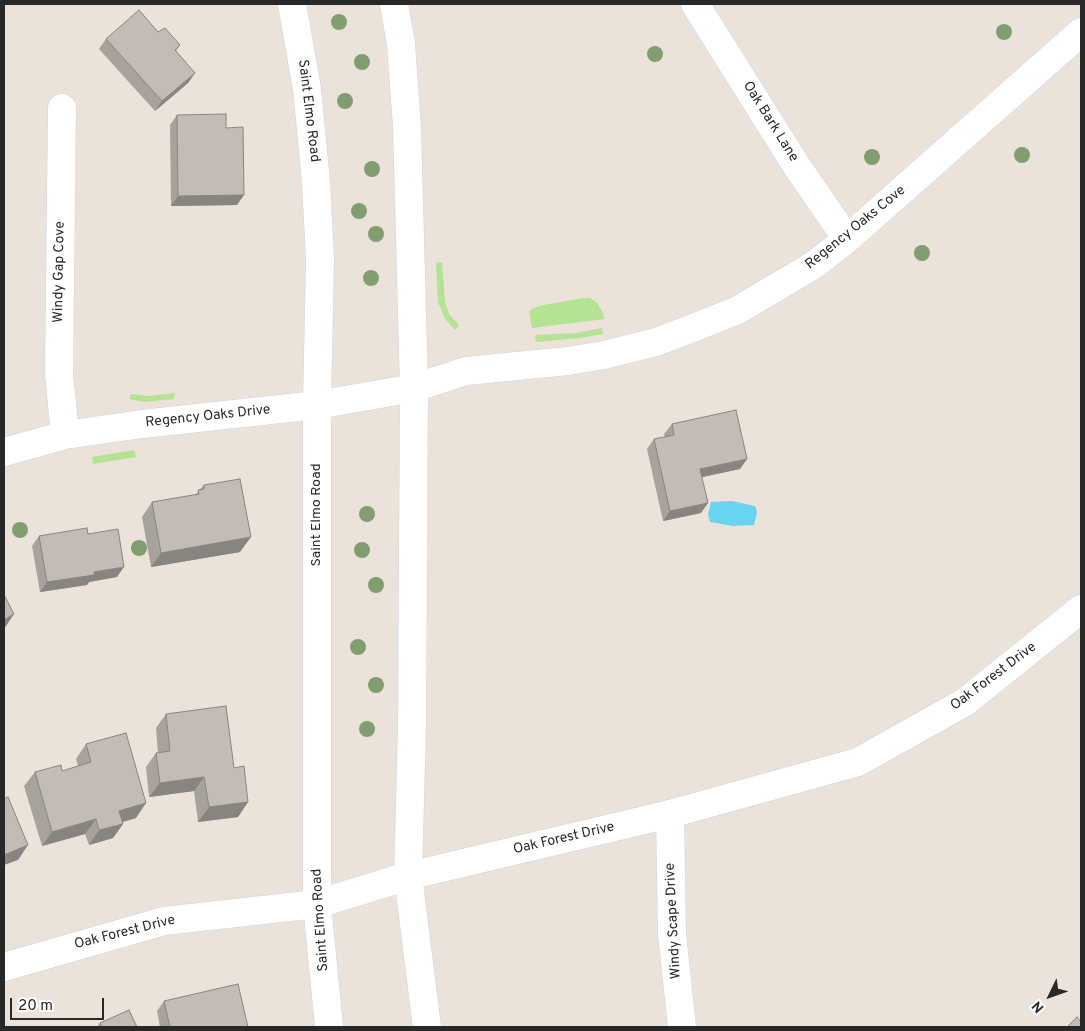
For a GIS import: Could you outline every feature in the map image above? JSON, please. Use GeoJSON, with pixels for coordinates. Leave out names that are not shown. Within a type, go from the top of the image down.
{"type":"FeatureCollection","features":[{"type":"Feature","properties":{"kind":"street","name":"Saint Elmo Road"},"geometry":{"type":"LineString","coordinates":[[292,4],[307,88],[316,182],[320,260],[317,405],[317,904],[329,1027]]}},
{"type":"Feature","properties":{"kind":"street"},"geometry":{"type":"LineString","coordinates":[[394,4],[401,44],[407,126],[414,388],[412,726],[408,876],[427,1027]]}},
{"type":"Feature","properties":{"kind":"street","name":"Oak Bark Lane"},"geometry":{"type":"LineString","coordinates":[[695,4],[796,164],[847,238]]}},
{"type":"Feature","properties":{"kind":"street","name":"Regency Oaks Cove"},"geometry":{"type":"LineString","coordinates":[[414,388],[466,371],[568,361],[656,342],[738,310],[814,265],[1081,32]]}},
{"type":"Feature","properties":{"kind":"street","name":"Windy Gap Cove"},"geometry":{"type":"LineString","coordinates":[[62,108],[59,374],[65,435]]}},
{"type":"Feature","properties":{"kind":"street","name":"Regency Oaks Drive"},"geometry":{"type":"LineString","coordinates":[[4,452],[65,435],[142,424],[317,405],[414,388]]}},
{"type":"Feature","properties":{"kind":"street","name":"Oak Forest Drive"},"geometry":{"type":"LineString","coordinates":[[4,967],[164,921],[317,904],[408,876],[670,814],[858,762],[965,702],[1081,609]]}},
{"type":"Feature","properties":{"kind":"street","name":"Windy Scape Drive"},"geometry":{"type":"LineString","coordinates":[[670,814],[672,934],[682,1027]]}},
{"type":"Feature","properties":{"kind":"green space"},"geometry":{"type":"Polygon","coordinates":[[[442,262],[445,302],[449,314],[459,325],[455,330],[445,319],[438,302],[436,263],[442,262]]]}},
{"type":"Feature","properties":{"kind":"green space"},"geometry":{"type":"Polygon","coordinates":[[[590,298],[597,303],[605,319],[532,328],[529,311],[532,309],[538,306],[590,298]]]}},
{"type":"Feature","properties":{"kind":"green space"},"geometry":{"type":"Polygon","coordinates":[[[602,328],[603,334],[536,342],[535,335],[577,333],[602,328]]]}},
{"type":"Feature","properties":{"kind":"green space"},"geometry":{"type":"Polygon","coordinates":[[[175,393],[174,399],[144,402],[129,399],[131,394],[149,396],[175,393]]]}},
{"type":"Feature","properties":{"kind":"green space"},"geometry":{"type":"Polygon","coordinates":[[[134,450],[136,457],[93,464],[92,457],[134,450]]]}},
{"type":"Feature","properties":{"kind":"water"},"geometry":{"type":"Polygon","coordinates":[[[732,501],[755,506],[757,512],[754,525],[733,526],[710,522],[708,514],[711,502],[732,501]]]}},
{"type":"Feature","properties":{"kind":"building"},"geometry":{"type":"Polygon","coordinates":[[[139,10],[158,32],[165,28],[180,45],[175,50],[195,73],[162,101],[106,39],[139,10]]]}},
{"type":"Feature","properties":{"kind":"building"},"geometry":{"type":"Polygon","coordinates":[[[226,114],[226,128],[243,127],[244,195],[178,196],[177,115],[226,114]]]}},
{"type":"Feature","properties":{"kind":"building"},"geometry":{"type":"Polygon","coordinates":[[[736,410],[747,459],[700,469],[708,503],[670,511],[654,439],[674,435],[672,424],[736,410]]]}},
{"type":"Feature","properties":{"kind":"building"},"geometry":{"type":"Polygon","coordinates":[[[240,479],[251,537],[161,553],[152,502],[199,494],[198,490],[204,489],[204,485],[240,479]]]}},
{"type":"Feature","properties":{"kind":"building"},"geometry":{"type":"Polygon","coordinates":[[[87,528],[88,534],[118,529],[124,567],[94,572],[94,575],[47,582],[39,536],[87,528]]]}},
{"type":"Feature","properties":{"kind":"building"},"geometry":{"type":"Polygon","coordinates":[[[4,595],[14,614],[4,620],[4,595]]]}},
{"type":"Feature","properties":{"kind":"building"},"geometry":{"type":"Polygon","coordinates":[[[226,706],[234,768],[244,766],[248,802],[209,807],[204,777],[160,783],[156,753],[170,751],[166,714],[226,706]]]}},
{"type":"Feature","properties":{"kind":"building"},"geometry":{"type":"Polygon","coordinates":[[[126,733],[146,803],[119,811],[123,824],[99,830],[96,819],[52,832],[35,772],[61,765],[62,771],[91,762],[86,744],[126,733]]]}},
{"type":"Feature","properties":{"kind":"building"},"geometry":{"type":"Polygon","coordinates":[[[8,797],[28,845],[4,855],[4,799],[8,797]]]}},
{"type":"Feature","properties":{"kind":"building"},"geometry":{"type":"Polygon","coordinates":[[[238,984],[248,1027],[170,1027],[164,1001],[238,984]]]}},
{"type":"Feature","properties":{"kind":"building"},"geometry":{"type":"Polygon","coordinates":[[[129,1010],[137,1027],[102,1027],[100,1023],[129,1010]]]}},
{"type":"Feature","properties":{"kind":"building"},"geometry":{"type":"Polygon","coordinates":[[[1077,1017],[1081,1022],[1081,1027],[1067,1027],[1077,1017]]]}}]}
